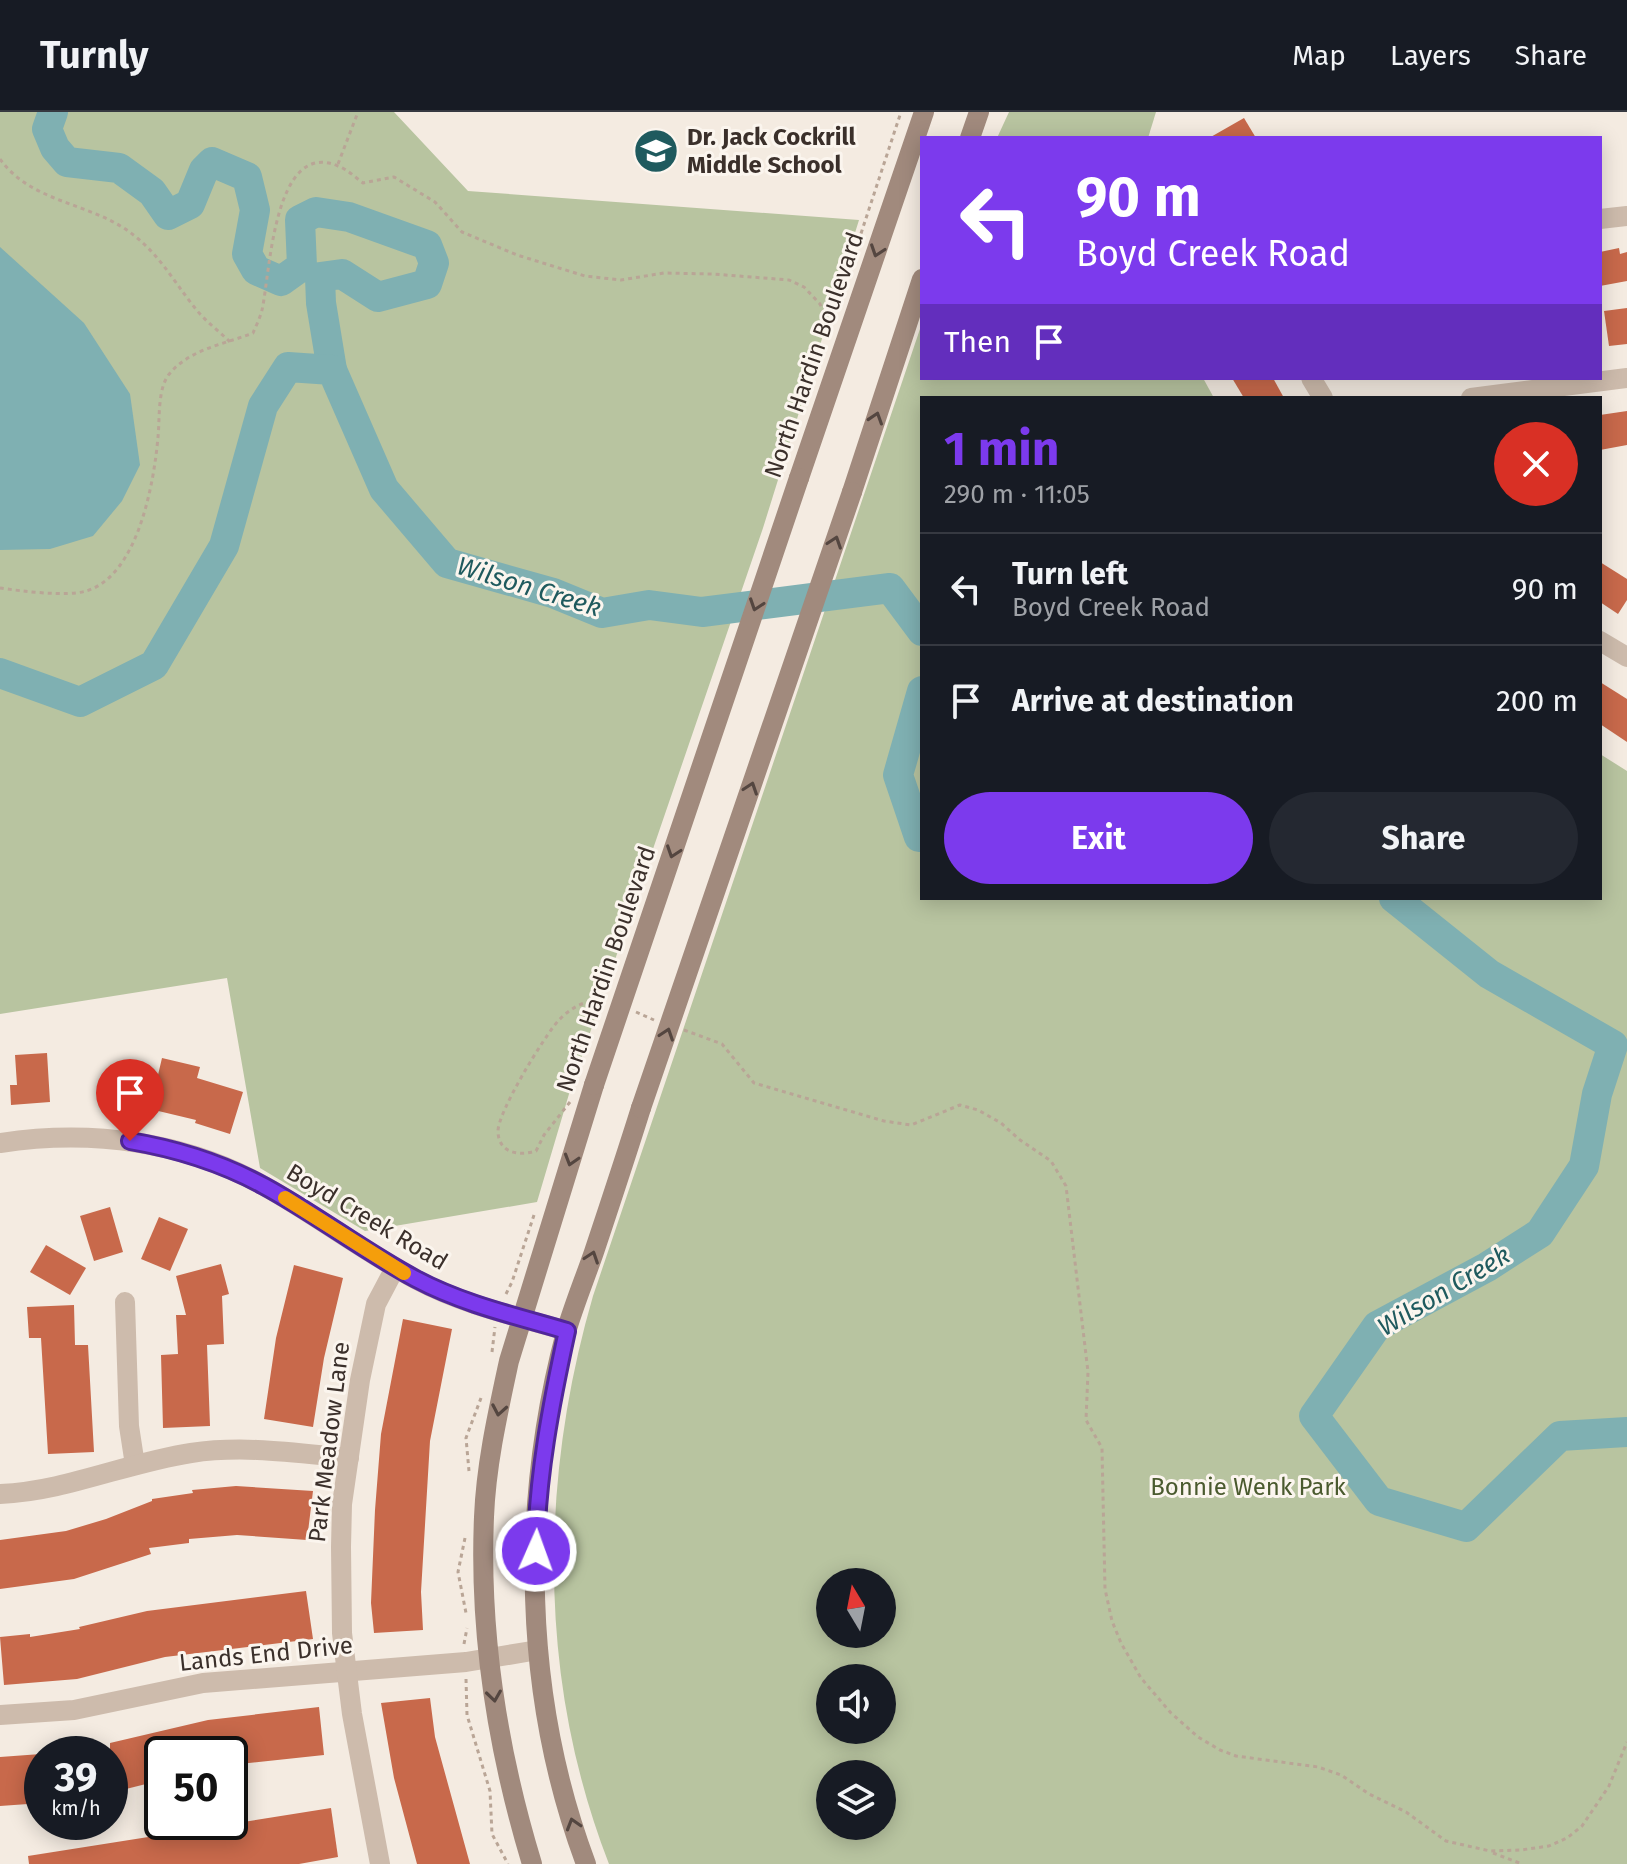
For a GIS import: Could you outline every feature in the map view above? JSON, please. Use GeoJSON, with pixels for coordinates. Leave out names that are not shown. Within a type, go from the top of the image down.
{"type":"FeatureCollection","features":[{"type":"Feature","properties":{"kind":"main road","name":"North Hardin Boulevard"},"geometry":{"type":"LineString","coordinates":[[532,1864],[502,1751],[489,1658],[483,1571],[484,1514],[500,1403],[522,1318],[594,1085],[924,112]]}},
{"type":"Feature","properties":{"kind":"main road"},"geometry":{"type":"LineString","coordinates":[[971,136],[979,112]]}},
{"type":"Feature","properties":{"kind":"main road"},"geometry":{"type":"LineString","coordinates":[[586,1864],[560,1784],[538,1650],[536,1522],[548,1417],[567,1331],[920,285]]}},
{"type":"Feature","properties":{"kind":"street"},"geometry":{"type":"LineString","coordinates":[[1602,219],[1627,216]]}},
{"type":"Feature","properties":{"kind":"street"},"geometry":{"type":"LineString","coordinates":[[1487,396],[1627,378]]}},
{"type":"Feature","properties":{"kind":"street"},"geometry":{"type":"LineString","coordinates":[[1602,642],[1627,657]]}},
{"type":"Feature","properties":{"kind":"street","name":"Boyd Creek Road"},"geometry":{"type":"LineString","coordinates":[[0,1143],[47,1137],[103,1138],[185,1153],[262,1185],[395,1268],[467,1302],[567,1331]]}},
{"type":"Feature","properties":{"kind":"street","name":"Park Meadow Lane"},"geometry":{"type":"LineString","coordinates":[[380,1864],[356,1743],[342,1633],[342,1504],[360,1380],[376,1304],[395,1268]]}},
{"type":"Feature","properties":{"kind":"street"},"geometry":{"type":"LineString","coordinates":[[125,1302],[129,1426],[135,1465]]}},
{"type":"Feature","properties":{"kind":"street"},"geometry":{"type":"LineString","coordinates":[[0,1494],[63,1486],[191,1453],[241,1449],[349,1458]]}},
{"type":"Feature","properties":{"kind":"street","name":"Lands End Drive"},"geometry":{"type":"LineString","coordinates":[[0,1715],[74,1710],[203,1683],[489,1658],[538,1650]]}},
{"type":"Feature","properties":{"kind":"path"},"geometry":{"type":"LineString","coordinates":[[337,165],[358,112]]}},
{"type":"Feature","properties":{"kind":"path"},"geometry":{"type":"LineString","coordinates":[[852,255],[901,112]]}},
{"type":"Feature","properties":{"kind":"path"},"geometry":{"type":"LineString","coordinates":[[0,159],[11,174],[50,197],[120,225],[153,250],[197,311],[230,342]]}},
{"type":"Feature","properties":{"kind":"path"},"geometry":{"type":"LineString","coordinates":[[0,588],[76,593],[89,590],[109,578],[131,548],[143,516],[158,442],[161,399],[168,374],[189,356],[253,333],[262,313],[273,227],[287,192],[300,172],[318,162],[337,165],[363,183],[394,177],[435,202],[462,232],[517,255],[585,276],[621,280],[664,273],[789,280],[804,287],[820,304],[831,328]]}},
{"type":"Feature","properties":{"kind":"path"},"geometry":{"type":"LineString","coordinates":[[575,1098],[564,1107],[536,1151],[523,1155],[508,1151],[501,1142],[498,1132],[501,1119],[558,1020],[579,1005],[593,1001],[607,1002]]}},
{"type":"Feature","properties":{"kind":"path"},"geometry":{"type":"LineString","coordinates":[[630,1010],[662,1022]]}},
{"type":"Feature","properties":{"kind":"path"},"geometry":{"type":"LineString","coordinates":[[673,1025],[722,1044],[754,1083],[884,1121],[911,1125],[960,1105],[978,1110],[1001,1123],[1051,1161],[1066,1186],[1088,1372],[1086,1420],[1102,1448],[1105,1589],[1112,1621],[1141,1678],[1171,1713],[1198,1737],[1220,1750],[1236,1756],[1318,1767],[1341,1775],[1369,1794],[1406,1812],[1446,1841],[1490,1851],[1522,1864]]}},
{"type":"Feature","properties":{"kind":"path"},"geometry":{"type":"LineString","coordinates":[[508,1287],[530,1223]]}},
{"type":"Feature","properties":{"kind":"path"},"geometry":{"type":"LineString","coordinates":[[465,1687],[467,1715],[490,1791],[492,1834],[508,1864]]}},
{"type":"Feature","properties":{"kind":"path"},"geometry":{"type":"LineString","coordinates":[[1490,1851],[1549,1846],[1567,1838],[1582,1826],[1609,1786],[1627,1742]]}},
{"type":"Feature","properties":{"kind":"green space"},"geometry":{"type":"Polygon","coordinates":[[[0,112],[394,112],[468,191],[859,220],[763,528],[569,1094],[537,1202],[365,1231],[260,1168],[227,978],[0,1014],[0,112]]]}},
{"type":"Feature","properties":{"kind":"green space"},"geometry":{"type":"Polygon","coordinates":[[[1009,112],[1156,112],[1149,136],[998,136],[1009,112]]]}},
{"type":"Feature","properties":{"kind":"green space","name":"Bonnie Wenk Park"},"geometry":{"type":"Polygon","coordinates":[[[920,329],[920,380],[1204,380],[1213,396],[920,396],[920,900],[1602,900],[1602,755],[1627,771],[1627,1864],[609,1864],[586,1795],[569,1725],[558,1653],[554,1582],[556,1509],[563,1438],[575,1366],[593,1296],[920,329]]]}},
{"type":"Feature","properties":{"kind":"water"},"geometry":{"type":"Polygon","coordinates":[[[0,247],[84,323],[130,394],[140,465],[122,501],[93,536],[50,549],[0,550],[0,247]]]}},
{"type":"Feature","properties":{"kind":"building"},"geometry":{"type":"Polygon","coordinates":[[[1244,118],[1255,136],[1212,136],[1244,118]]]}},
{"type":"Feature","properties":{"kind":"building"},"geometry":{"type":"Polygon","coordinates":[[[1619,248],[1620,254],[1627,252],[1627,281],[1602,286],[1602,252],[1619,248]]]}},
{"type":"Feature","properties":{"kind":"building"},"geometry":{"type":"Polygon","coordinates":[[[1627,308],[1627,344],[1609,346],[1604,311],[1627,308]]]}},
{"type":"Feature","properties":{"kind":"building"},"geometry":{"type":"Polygon","coordinates":[[[1233,380],[1274,380],[1283,396],[1243,396],[1233,380]]]}},
{"type":"Feature","properties":{"kind":"building"},"geometry":{"type":"Polygon","coordinates":[[[1627,411],[1627,445],[1602,450],[1602,415],[1627,411]]]}},
{"type":"Feature","properties":{"kind":"building"},"geometry":{"type":"Polygon","coordinates":[[[1602,563],[1627,579],[1627,600],[1618,614],[1602,603],[1602,563]]]}},
{"type":"Feature","properties":{"kind":"building"},"geometry":{"type":"Polygon","coordinates":[[[1602,683],[1627,699],[1627,742],[1602,725],[1602,683]]]}},
{"type":"Feature","properties":{"kind":"building"},"geometry":{"type":"Polygon","coordinates":[[[47,1053],[50,1102],[11,1105],[10,1085],[17,1085],[15,1055],[47,1053]]]}},
{"type":"Feature","properties":{"kind":"building"},"geometry":{"type":"Polygon","coordinates":[[[162,1058],[200,1067],[197,1078],[243,1092],[230,1134],[195,1123],[196,1120],[150,1109],[162,1058]]]}},
{"type":"Feature","properties":{"kind":"building"},"geometry":{"type":"Polygon","coordinates":[[[110,1207],[123,1252],[94,1261],[80,1216],[110,1207]]]}},
{"type":"Feature","properties":{"kind":"building"},"geometry":{"type":"Polygon","coordinates":[[[159,1217],[188,1229],[170,1271],[141,1259],[159,1217]]]}},
{"type":"Feature","properties":{"kind":"building"},"geometry":{"type":"Polygon","coordinates":[[[46,1245],[86,1268],[70,1295],[30,1272],[46,1245]]]}},
{"type":"Feature","properties":{"kind":"building"},"geometry":{"type":"Polygon","coordinates":[[[221,1264],[229,1294],[222,1296],[224,1344],[207,1345],[210,1426],[163,1428],[161,1355],[178,1354],[176,1315],[186,1315],[176,1276],[221,1264]]]}},
{"type":"Feature","properties":{"kind":"building"},"geometry":{"type":"Polygon","coordinates":[[[294,1265],[343,1278],[324,1358],[313,1427],[264,1419],[276,1338],[294,1265]]]}},
{"type":"Feature","properties":{"kind":"building"},"geometry":{"type":"Polygon","coordinates":[[[74,1305],[75,1345],[88,1345],[94,1452],[48,1454],[41,1338],[29,1338],[27,1307],[74,1305]]]}},
{"type":"Feature","properties":{"kind":"building"},"geometry":{"type":"Polygon","coordinates":[[[403,1319],[452,1329],[430,1441],[421,1592],[423,1630],[374,1633],[371,1603],[381,1434],[403,1319]]]}},
{"type":"Feature","properties":{"kind":"building"},"geometry":{"type":"Polygon","coordinates":[[[236,1486],[313,1491],[307,1540],[237,1535],[189,1539],[189,1543],[149,1548],[151,1554],[74,1579],[0,1589],[0,1540],[66,1531],[106,1519],[152,1499],[193,1493],[192,1490],[236,1486]]]}},
{"type":"Feature","properties":{"kind":"building"},"geometry":{"type":"Polygon","coordinates":[[[306,1591],[313,1639],[165,1657],[77,1679],[4,1685],[0,1637],[30,1634],[30,1637],[80,1629],[147,1611],[306,1591]]]}},
{"type":"Feature","properties":{"kind":"building"},"geometry":{"type":"Polygon","coordinates":[[[430,1698],[435,1737],[470,1864],[417,1864],[394,1778],[381,1703],[430,1698]]]}},
{"type":"Feature","properties":{"kind":"building"},"geometry":{"type":"Polygon","coordinates":[[[319,1707],[324,1755],[248,1763],[248,1736],[144,1736],[144,1784],[128,1788],[128,1739],[208,1720],[319,1707]]]}},
{"type":"Feature","properties":{"kind":"building"},"geometry":{"type":"Polygon","coordinates":[[[24,1755],[24,1804],[0,1806],[0,1757],[24,1755]]]}},
{"type":"Feature","properties":{"kind":"building"},"geometry":{"type":"Polygon","coordinates":[[[331,1808],[338,1857],[299,1864],[29,1864],[28,1856],[144,1838],[248,1840],[248,1821],[331,1808]]]}},
{"type":"Feature","properties":{"kind":"waterway"},"geometry":{"type":"LineString","coordinates":[[53,112],[47,129],[55,148],[67,162],[119,168],[152,192],[168,215],[190,204],[204,170],[212,162],[247,177],[255,210],[247,254],[256,270],[281,281],[302,266],[300,220],[316,212],[349,217],[427,245],[434,263],[427,284],[378,297],[342,274],[320,277],[332,370]]}},
{"type":"Feature","properties":{"kind":"waterway","name":"Wilson Creek"},"geometry":{"type":"LineString","coordinates":[[0,673],[80,702],[154,665],[224,546],[263,406],[288,367],[332,370],[384,489],[447,563],[553,593],[602,613],[649,605],[702,612],[890,588],[920,628]]}},
{"type":"Feature","properties":{"kind":"waterway","name":"Wilson Creek"},"geometry":{"type":"LineString","coordinates":[[920,698],[898,775],[920,837]]}},
{"type":"Feature","properties":{"kind":"waterway","name":"Wilson Creek"},"geometry":{"type":"LineString","coordinates":[[1396,900],[1489,974],[1613,1045],[1597,1094],[1584,1166],[1540,1233],[1487,1267],[1377,1326],[1314,1416],[1379,1501],[1466,1527],[1560,1436],[1627,1432]]}},
{"type":"Feature","properties":{"kind":"slow traffic"},"geometry":{"type":"LineString","coordinates":[[285,1198],[404,1273]]}},
{"type":"Feature","properties":{"kind":"place","name":"Dr. Jack Cockrill Middle School"},"geometry":{"type":"Point","coordinates":[656,151]}},
{"type":"Feature","properties":{"kind":"route"},"geometry":{"type":"LineString","coordinates":[[130,1141],[212,1162],[262,1185],[395,1268],[442,1292],[567,1331],[548,1417],[536,1522],[536,1551]]}}]}
